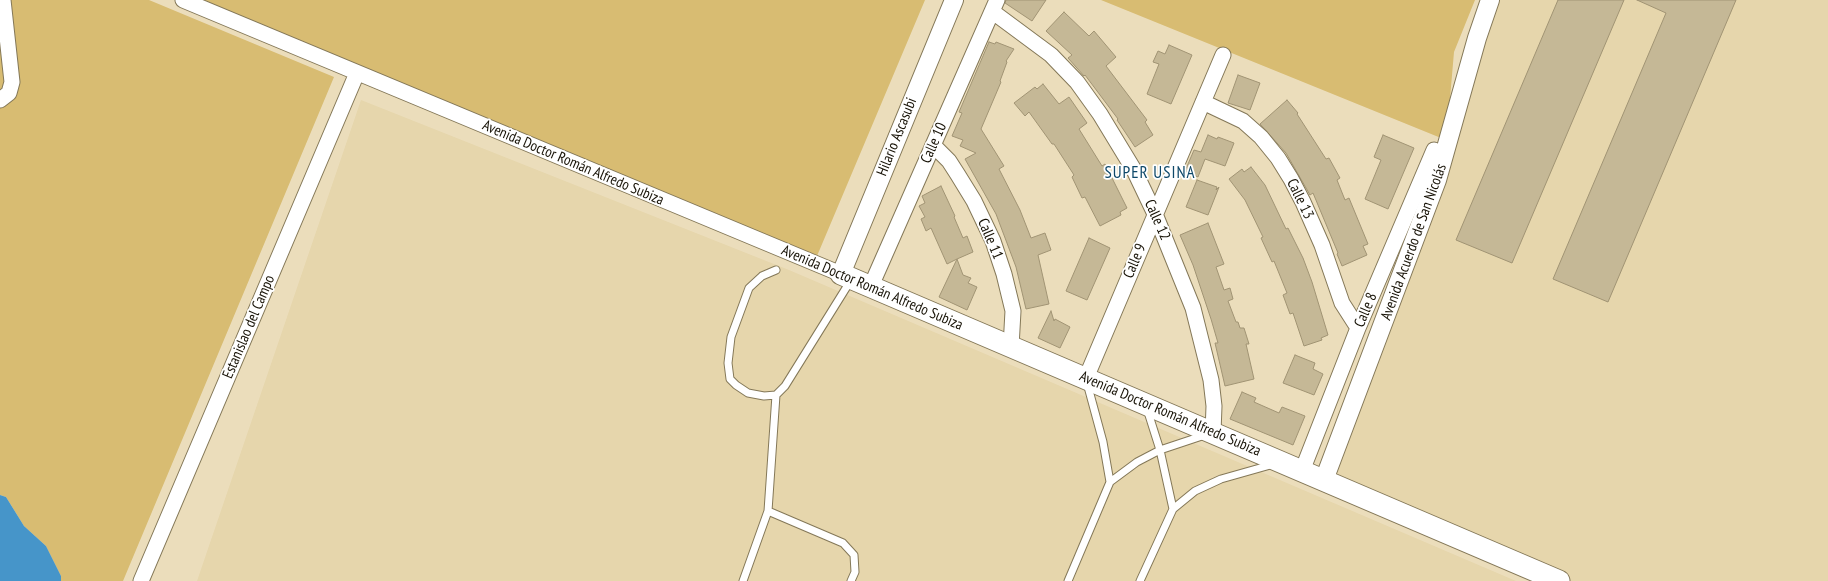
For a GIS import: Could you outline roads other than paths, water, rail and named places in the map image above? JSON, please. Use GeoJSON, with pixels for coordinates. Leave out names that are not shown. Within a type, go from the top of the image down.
{"type":"FeatureCollection","features":[{"type":"Feature","properties":{"kind":"main road","name":"Avenida Doctor Román Alfredo Subiza"},"geometry":{"type":"LineString","coordinates":[[846,276],[1324,480],[1531,572],[1559,581]]}},
{"type":"Feature","properties":{"kind":"street"},"geometry":{"type":"LineString","coordinates":[[0,100],[9,93],[12,82],[2,0]]}},
{"type":"Feature","properties":{"kind":"street","name":"Avenida Doctor Román Alfredo Subiza"},"geometry":{"type":"LineString","coordinates":[[183,0],[846,276]]}},
{"type":"Feature","properties":{"kind":"street","name":"Hilario Ascasubi"},"geometry":{"type":"LineString","coordinates":[[846,276],[954,0]]}},
{"type":"Feature","properties":{"kind":"street","name":"Avenida Acuerdo de San Nicolás"},"geometry":{"type":"LineString","coordinates":[[1324,480],[1438,180],[1477,38],[1490,0]]}},
{"type":"Feature","properties":{"kind":"street","name":"Calle 10"},"geometry":{"type":"LineString","coordinates":[[872,286],[995,6]]}},
{"type":"Feature","properties":{"kind":"street","name":"Calle 12"},"geometry":{"type":"LineString","coordinates":[[995,6],[1051,55],[1077,82],[1100,114],[1134,170],[1156,214],[1193,308],[1207,360],[1214,406],[1213,433]]}},
{"type":"Feature","properties":{"kind":"street","name":"Calle 9"},"geometry":{"type":"LineString","coordinates":[[1086,378],[1223,55]]}},
{"type":"Feature","properties":{"kind":"street","name":"Estanislao del Campo"},"geometry":{"type":"LineString","coordinates":[[141,581],[357,73]]}},
{"type":"Feature","properties":{"kind":"street","name":"Calle 13"},"geometry":{"type":"LineString","coordinates":[[1203,102],[1243,121],[1261,137],[1278,158],[1303,202],[1322,245],[1342,303],[1358,328]]}},
{"type":"Feature","properties":{"kind":"street","name":"Calle 11"},"geometry":{"type":"LineString","coordinates":[[933,145],[949,161],[958,175],[974,201],[993,241],[1004,274],[1013,311],[1011,347]]}},
{"type":"Feature","properties":{"kind":"street","name":"Calle 8"},"geometry":{"type":"LineString","coordinates":[[1302,471],[1358,328],[1434,150]]}},
{"type":"Feature","properties":{"kind":"lane"},"geometry":{"type":"LineString","coordinates":[[776,270],[762,276],[749,288],[731,337],[728,363],[730,379],[736,385],[748,392],[764,396],[776,395],[785,386],[846,276]]}},
{"type":"Feature","properties":{"kind":"lane"},"geometry":{"type":"LineString","coordinates":[[1086,378],[1103,442],[1110,482]]}},
{"type":"Feature","properties":{"kind":"lane"},"geometry":{"type":"LineString","coordinates":[[743,581],[768,511],[776,395]]}},
{"type":"Feature","properties":{"kind":"lane"},"geometry":{"type":"LineString","coordinates":[[1146,404],[1160,450],[1173,509]]}},
{"type":"Feature","properties":{"kind":"lane"},"geometry":{"type":"LineString","coordinates":[[1068,581],[1110,482],[1137,462],[1160,450],[1213,433]]}},
{"type":"Feature","properties":{"kind":"lane"},"geometry":{"type":"LineString","coordinates":[[1140,581],[1173,509],[1195,491],[1221,479],[1282,462]]}},
{"type":"Feature","properties":{"kind":"lane"},"geometry":{"type":"LineString","coordinates":[[768,511],[843,543],[854,555],[855,572],[851,581]]}},
{"type":"Feature","properties":{"kind":"water"},"geometry":{"type":"Polygon","coordinates":[[[0,495],[6,497],[24,526],[46,546],[61,576],[61,581],[0,581],[0,495]]]}},
{"type":"Feature","properties":{"kind":"district","name":"SUPER USINA"},"geometry":{"type":"Point","coordinates":[1150,173]}}]}
